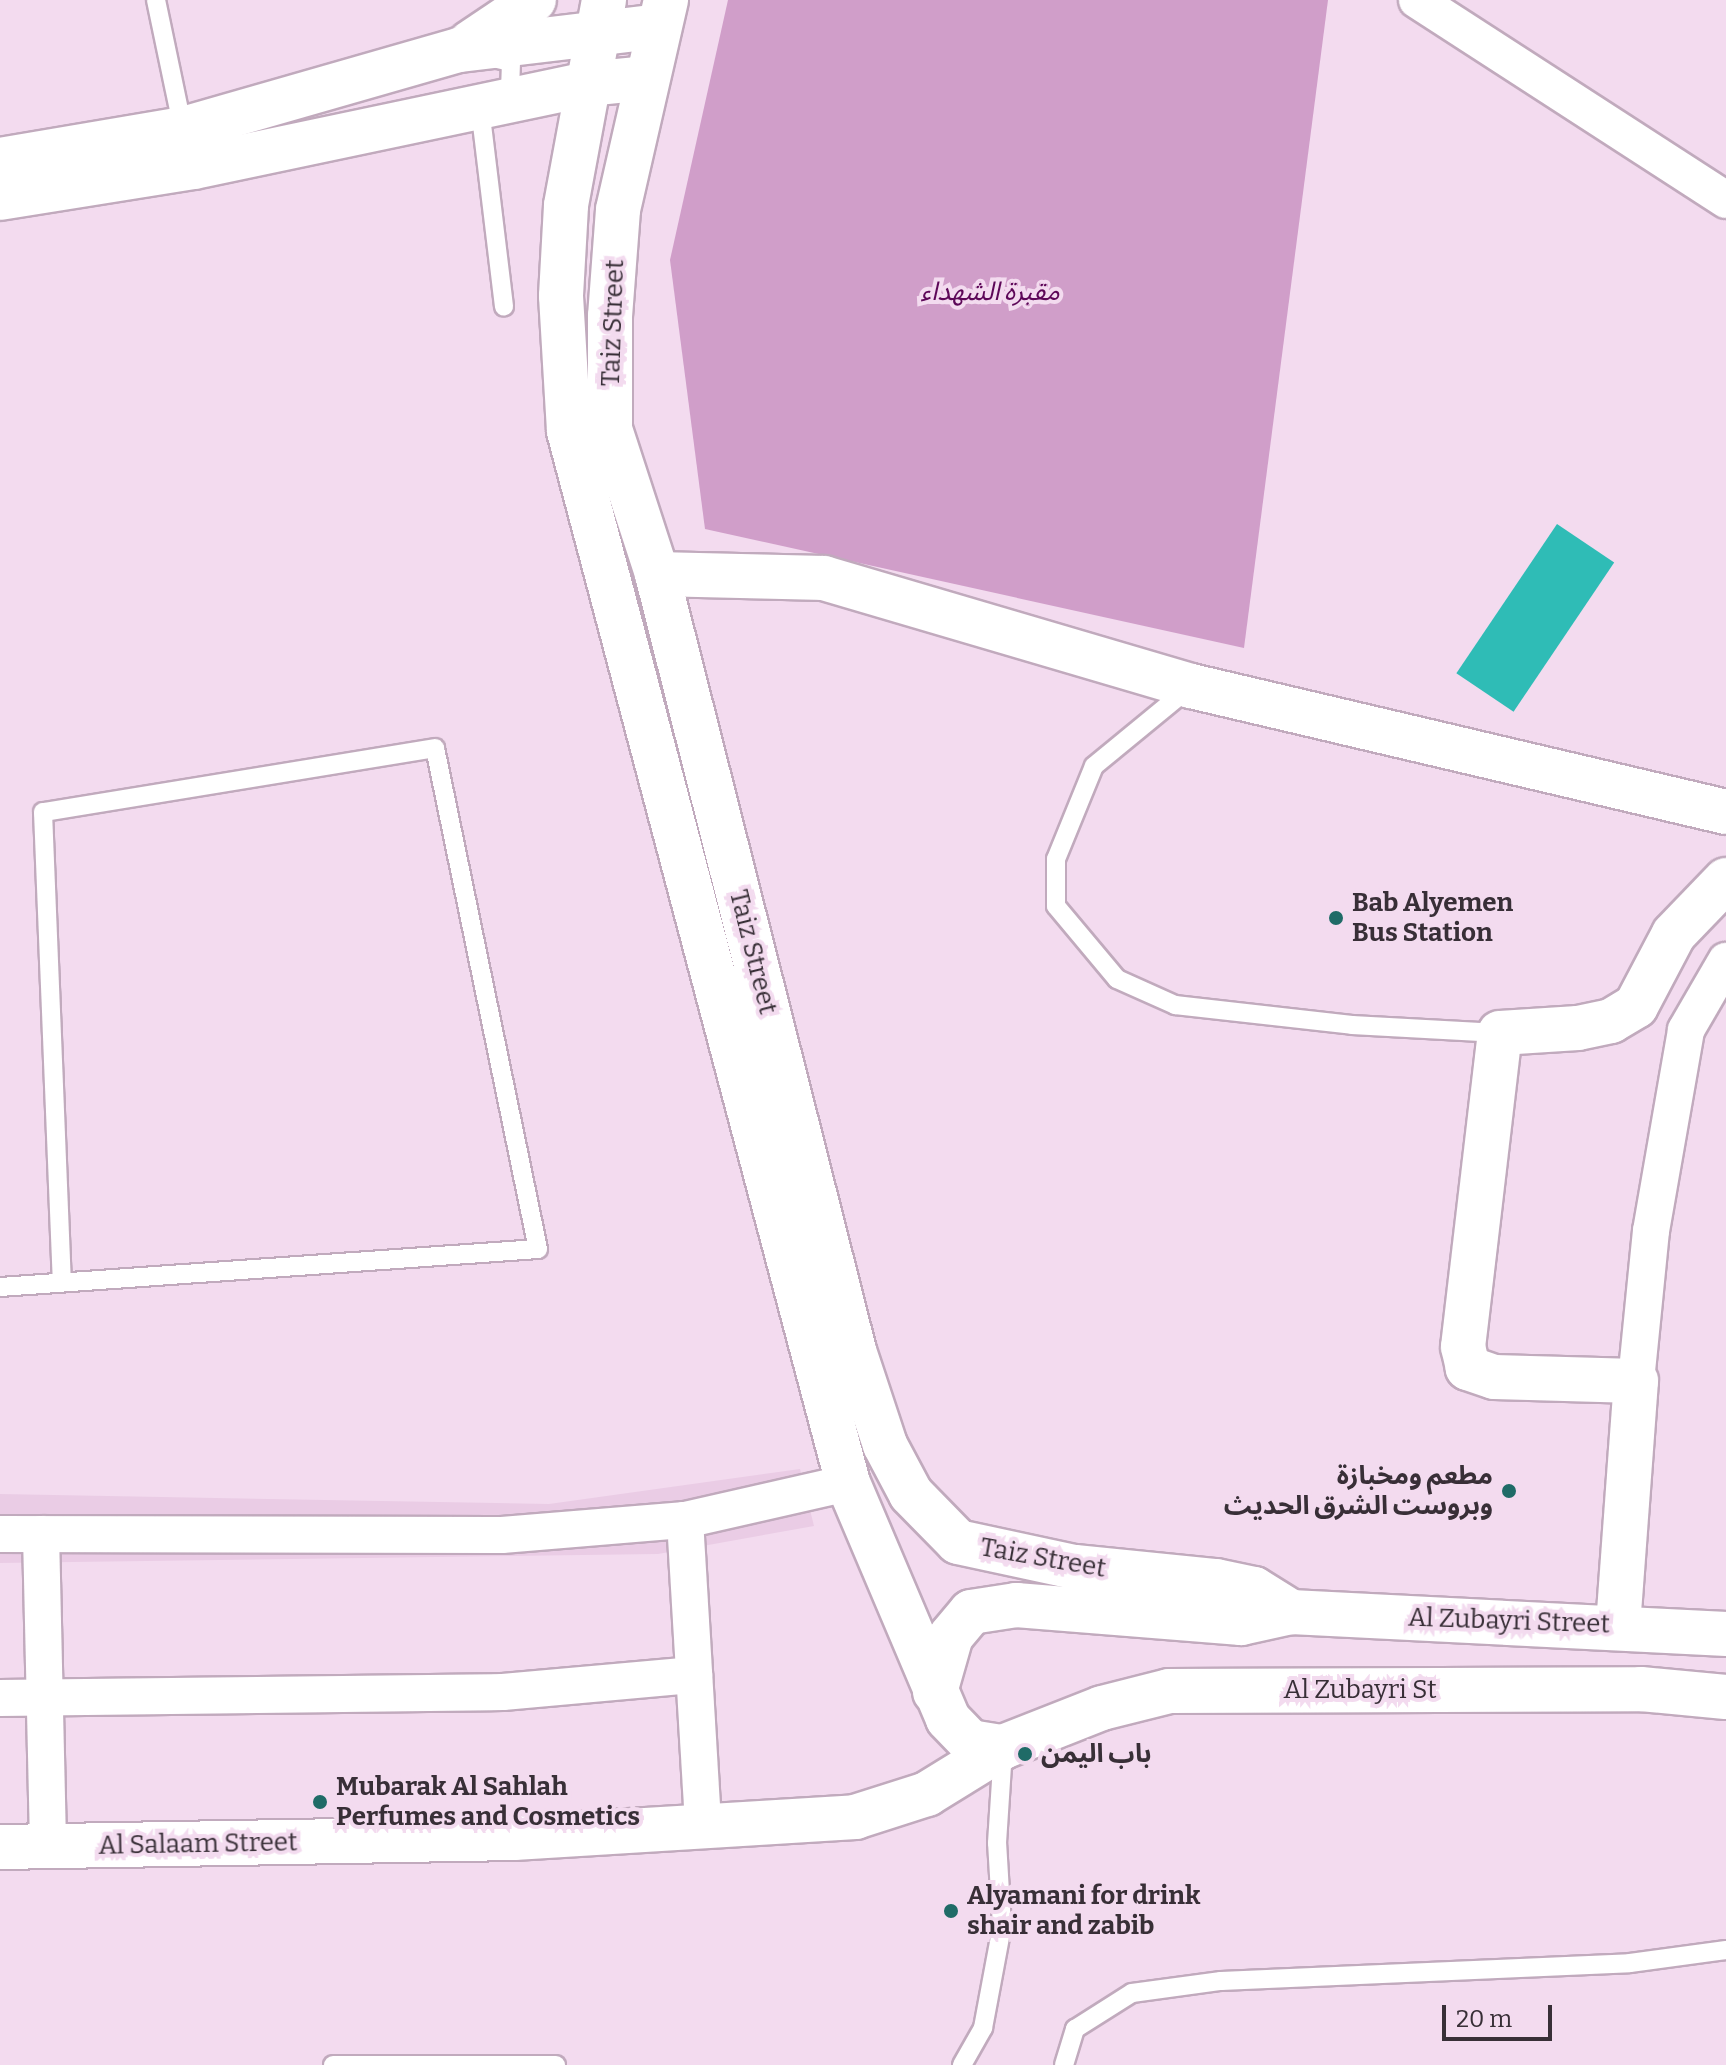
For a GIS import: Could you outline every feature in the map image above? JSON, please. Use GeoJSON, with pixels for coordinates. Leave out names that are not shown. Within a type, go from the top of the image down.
{"type":"FeatureCollection","features":[{"type":"Feature","properties":{"kind":"main road"},"geometry":{"type":"LineString","coordinates":[[459,50],[534,0]]}},
{"type":"Feature","properties":{"kind":"main road"},"geometry":{"type":"LineString","coordinates":[[0,198],[188,148],[459,50],[599,16],[663,13]]}},
{"type":"Feature","properties":{"kind":"main road","name":"Taiz Street"},"geometry":{"type":"LineString","coordinates":[[663,13],[618,210],[610,316],[610,429],[657,574],[854,1351],[885,1445],[911,1494],[958,1542],[1075,1567],[1216,1581],[1254,1589],[1291,1612]]}},
{"type":"Feature","properties":{"kind":"main road","name":"Taiz Street"},"geometry":{"type":"LineString","coordinates":[[599,16],[566,206],[561,296],[569,431],[848,1483],[948,1719],[970,1742],[1003,1747]]}},
{"type":"Feature","properties":{"kind":"main road"},"geometry":{"type":"LineString","coordinates":[[0,160],[188,148],[480,108],[587,84],[646,78]]}},
{"type":"Feature","properties":{"kind":"main road"},"geometry":{"type":"LineString","coordinates":[[657,574],[824,578],[1191,686],[1726,812]]}},
{"type":"Feature","properties":{"kind":"main road"},"geometry":{"type":"LineString","coordinates":[[1618,1626],[1636,1381],[1494,1377],[1468,1368],[1463,1347],[1500,1033],[1578,1028],[1611,1021],[1636,1006],[1674,934],[1726,880]]}},
{"type":"Feature","properties":{"kind":"main road"},"geometry":{"type":"LineString","coordinates":[[935,1692],[951,1636],[971,1612],[1016,1605],[1241,1623],[1291,1612]]}},
{"type":"Feature","properties":{"kind":"main road","name":"Al Zubayri Street"},"geometry":{"type":"LineString","coordinates":[[1291,1612],[1618,1626],[1726,1634]]}},
{"type":"Feature","properties":{"kind":"main road","name":"Al Zubayri St"},"geometry":{"type":"LineString","coordinates":[[1003,1747],[1102,1708],[1169,1691],[1641,1689],[1726,1697]]}},
{"type":"Feature","properties":{"kind":"main road","name":"Al Salaam Street"},"geometry":{"type":"LineString","coordinates":[[0,1847],[514,1838],[855,1817],[927,1794],[1003,1747]]}},
{"type":"Feature","properties":{"kind":"street"},"geometry":{"type":"LineString","coordinates":[[1417,0],[1726,200]]}},
{"type":"Feature","properties":{"kind":"street"},"geometry":{"type":"LineString","coordinates":[[1636,1381],[1651,1231],[1686,1030],[1726,961]]}},
{"type":"Feature","properties":{"kind":"street"},"geometry":{"type":"LineString","coordinates":[[0,1534],[502,1535],[685,1520],[848,1483]]}},
{"type":"Feature","properties":{"kind":"street"},"geometry":{"type":"LineString","coordinates":[[685,1520],[703,1826]]}},
{"type":"Feature","properties":{"kind":"street"},"geometry":{"type":"LineString","coordinates":[[41,1534],[48,1698],[48,1846]]}},
{"type":"Feature","properties":{"kind":"street"},"geometry":{"type":"LineString","coordinates":[[0,1698],[503,1692],[694,1675]]}},
{"type":"Feature","properties":{"kind":"lane"},"geometry":{"type":"LineString","coordinates":[[156,0],[188,148]]}},
{"type":"Feature","properties":{"kind":"lane"},"geometry":{"type":"LineString","coordinates":[[459,50],[511,62],[510,88],[480,108],[504,307]]}},
{"type":"Feature","properties":{"kind":"lane"},"geometry":{"type":"LineString","coordinates":[[1191,686],[1094,766],[1056,859],[1056,906],[1117,979],[1175,1005],[1352,1025],[1500,1033]]}},
{"type":"Feature","properties":{"kind":"lane"},"geometry":{"type":"LineString","coordinates":[[0,1287],[62,1279],[538,1249],[435,748],[43,812],[62,1279]]}},
{"type":"Feature","properties":{"kind":"lane"},"geometry":{"type":"LineString","coordinates":[[962,2065],[983,2028],[1002,1926],[997,1843],[1003,1747]]}},
{"type":"Feature","properties":{"kind":"lane"},"geometry":{"type":"LineString","coordinates":[[1064,2065],[1075,2029],[1132,1993],[1221,1981],[1630,1963],[1726,1950]]}},
{"type":"Feature","properties":{"kind":"lane"},"geometry":{"type":"LineString","coordinates":[[333,2065],[556,2065]]}},
{"type":"Feature","properties":{"kind":"shaded area"},"geometry":{"type":"Polygon","coordinates":[[[800,1469],[814,1526],[658,1554],[0,1563],[0,1494],[549,1504],[800,1469]]]}},
{"type":"Feature","properties":{"kind":"green space","name":"مقبرة الشهداء"},"geometry":{"type":"Polygon","coordinates":[[[728,0],[1328,0],[1244,648],[705,529],[670,260],[728,0]]]}},
{"type":"Feature","properties":{"kind":"building"},"geometry":{"type":"Polygon","coordinates":[[[1557,524],[1614,563],[1514,712],[1456,673],[1557,524]]]}},
{"type":"Feature","properties":{"kind":"place","name":"Bab Alyemen Bus Station"},"geometry":{"type":"Point","coordinates":[1336,918]}},
{"type":"Feature","properties":{"kind":"place","name":"مطعم ومخبازة وبروست الشرق الحديث"},"geometry":{"type":"Point","coordinates":[1509,1491]}},
{"type":"Feature","properties":{"kind":"place","name":"باب اليمن"},"geometry":{"type":"Point","coordinates":[1025,1754]}},
{"type":"Feature","properties":{"kind":"place","name":"Mubarak Al Sahlah Perfumes and Cosmetics"},"geometry":{"type":"Point","coordinates":[320,1802]}},
{"type":"Feature","properties":{"kind":"place","name":"Alyamani for drink shair and zabib"},"geometry":{"type":"Point","coordinates":[951,1911]}}]}
